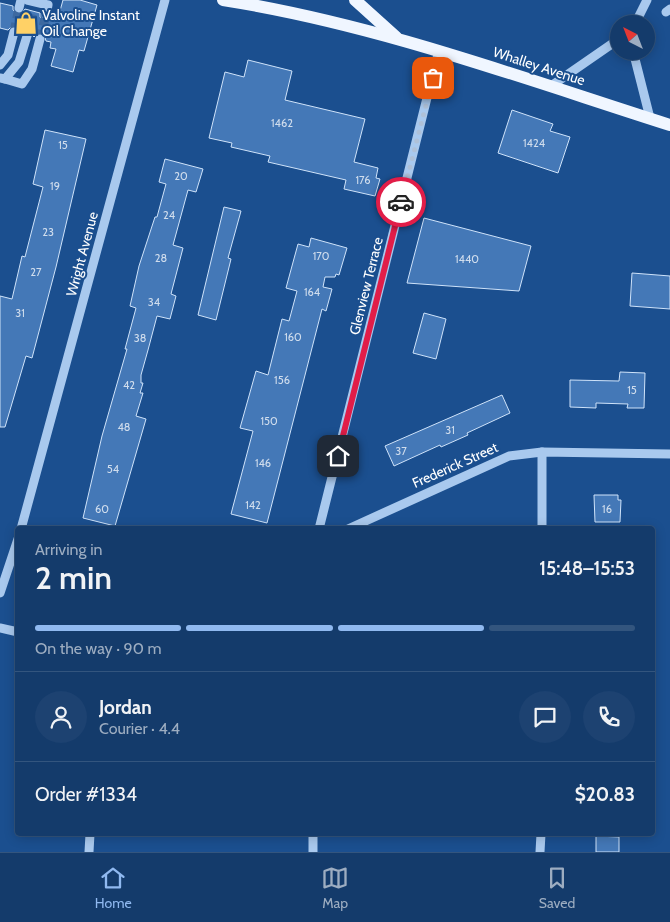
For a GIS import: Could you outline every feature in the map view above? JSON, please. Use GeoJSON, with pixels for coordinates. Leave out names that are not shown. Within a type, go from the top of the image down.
{"type":"FeatureCollection","features":[{"type":"Feature","properties":{"kind":"main road","name":"Whalley Avenue"},"geometry":{"type":"LineString","coordinates":[[222,0],[248,2],[439,50],[670,125]]}},
{"type":"Feature","properties":{"kind":"main road","name":"Whalley Avenue"},"geometry":{"type":"LineString","coordinates":[[355,0],[398,39]]}},
{"type":"Feature","properties":{"kind":"street","name":"Wright Avenue"},"geometry":{"type":"LineString","coordinates":[[22,526],[164,0]]}},
{"type":"Feature","properties":{"kind":"street"},"geometry":{"type":"LineString","coordinates":[[640,15],[647,0]]}},
{"type":"Feature","properties":{"kind":"street"},"geometry":{"type":"LineString","coordinates":[[32,4],[48,5],[46,15]]}},
{"type":"Feature","properties":{"kind":"street"},"geometry":{"type":"LineString","coordinates":[[0,65],[8,55],[14,32]]}},
{"type":"Feature","properties":{"kind":"street"},"geometry":{"type":"LineString","coordinates":[[2,79],[20,62],[27,36]]}},
{"type":"Feature","properties":{"kind":"street"},"geometry":{"type":"LineString","coordinates":[[2,79],[22,84],[32,69],[40,39]]}},
{"type":"Feature","properties":{"kind":"street"},"geometry":{"type":"LineString","coordinates":[[551,86],[610,45]]}},
{"type":"Feature","properties":{"kind":"street","name":"Glenview Terrace"},"geometry":{"type":"LineString","coordinates":[[320,526],[439,50]]}},
{"type":"Feature","properties":{"kind":"street"},"geometry":{"type":"LineString","coordinates":[[635,60],[650,118]]}},
{"type":"Feature","properties":{"kind":"street"},"geometry":{"type":"LineString","coordinates":[[542,452],[542,526]]}},
{"type":"Feature","properties":{"kind":"street","name":"Frederick Street"},"geometry":{"type":"LineString","coordinates":[[355,526],[509,456],[542,452],[670,454]]}},
{"type":"Feature","properties":{"kind":"street","name":"Wright Avenue"},"geometry":{"type":"LineString","coordinates":[[25,516],[27,526]]}},
{"type":"Feature","properties":{"kind":"street"},"geometry":{"type":"LineString","coordinates":[[0,593],[15,548]]}},
{"type":"Feature","properties":{"kind":"street"},"geometry":{"type":"LineString","coordinates":[[0,628],[15,631]]}},
{"type":"Feature","properties":{"kind":"street"},"geometry":{"type":"LineString","coordinates":[[89,852],[90,836]]}},
{"type":"Feature","properties":{"kind":"street"},"geometry":{"type":"LineString","coordinates":[[313,836],[313,852]]}},
{"type":"Feature","properties":{"kind":"street"},"geometry":{"type":"LineString","coordinates":[[540,836],[540,852]]}},
{"type":"Feature","properties":{"kind":"building"},"geometry":{"type":"Polygon","coordinates":[[[63,0],[80,0],[97,5],[84,51],[79,50],[73,72],[51,66],[56,49],[50,48],[51,42],[46,41],[44,34],[38,33],[34,37],[28,30],[20,34],[16,26],[12,26],[8,30],[0,28],[0,3],[13,6],[13,10],[17,14],[21,14],[25,9],[40,13],[40,17],[45,21],[52,16],[58,18],[63,0]]]}},
{"type":"Feature","properties":{"kind":"building"},"geometry":{"type":"Polygon","coordinates":[[[248,60],[292,71],[285,100],[365,119],[354,162],[378,168],[376,178],[380,179],[375,196],[344,189],[346,180],[268,162],[270,156],[231,147],[232,143],[209,138],[225,72],[244,77],[248,60]]]}},
{"type":"Feature","properties":{"kind":"building"},"geometry":{"type":"Polygon","coordinates":[[[512,110],[553,124],[550,131],[570,137],[558,173],[498,153],[512,110]]]}},
{"type":"Feature","properties":{"kind":"building"},"geometry":{"type":"Polygon","coordinates":[[[45,130],[86,139],[56,267],[32,358],[26,356],[5,427],[0,427],[0,296],[12,299],[22,256],[25,257],[43,187],[33,184],[45,130]]]}},
{"type":"Feature","properties":{"kind":"building"},"geometry":{"type":"Polygon","coordinates":[[[165,159],[203,169],[196,192],[188,190],[173,245],[183,248],[171,294],[176,296],[170,319],[157,316],[141,375],[141,383],[143,383],[140,393],[143,393],[136,416],[146,419],[115,526],[83,518],[102,436],[127,349],[125,349],[136,308],[130,306],[139,266],[155,217],[157,217],[166,184],[159,182],[165,159]]]}},
{"type":"Feature","properties":{"kind":"building"},"geometry":{"type":"Polygon","coordinates":[[[224,207],[241,211],[228,258],[231,259],[216,320],[198,315],[224,207]]]}},
{"type":"Feature","properties":{"kind":"building"},"geometry":{"type":"Polygon","coordinates":[[[424,218],[531,246],[519,291],[407,283],[424,218]]]}},
{"type":"Feature","properties":{"kind":"building"},"geometry":{"type":"Polygon","coordinates":[[[311,238],[347,248],[339,275],[325,277],[323,287],[332,289],[326,311],[322,309],[267,523],[231,514],[253,431],[240,428],[256,371],[268,375],[282,319],[289,321],[297,291],[286,288],[298,244],[309,247],[311,238]]]}},
{"type":"Feature","properties":{"kind":"building"},"geometry":{"type":"Polygon","coordinates":[[[632,273],[670,276],[670,309],[630,306],[632,273]]]}},
{"type":"Feature","properties":{"kind":"building"},"geometry":{"type":"Polygon","coordinates":[[[424,313],[446,319],[436,359],[413,353],[424,313]]]}},
{"type":"Feature","properties":{"kind":"building"},"geometry":{"type":"Polygon","coordinates":[[[620,372],[645,373],[644,408],[627,408],[628,404],[596,403],[596,408],[570,407],[570,380],[619,381],[620,372]]]}},
{"type":"Feature","properties":{"kind":"building"},"geometry":{"type":"Polygon","coordinates":[[[502,395],[510,413],[467,433],[468,435],[441,447],[440,445],[394,466],[385,446],[502,395]]]}},
{"type":"Feature","properties":{"kind":"building"},"geometry":{"type":"Polygon","coordinates":[[[594,495],[618,495],[618,500],[621,500],[620,522],[595,522],[594,495]]]}},
{"type":"Feature","properties":{"kind":"building"},"geometry":{"type":"Polygon","coordinates":[[[596,836],[619,837],[619,852],[596,852],[596,836]]]}},
{"type":"Feature","properties":{"kind":"tunnel"},"geometry":{"type":"LineString","coordinates":[[14,32],[19,8]]}},
{"type":"Feature","properties":{"kind":"tunnel"},"geometry":{"type":"LineString","coordinates":[[27,36],[33,11]]}},
{"type":"Feature","properties":{"kind":"tunnel"},"geometry":{"type":"LineString","coordinates":[[40,39],[46,15]]}},
{"type":"Feature","properties":{"kind":"way so far"},"geometry":{"type":"LineString","coordinates":[[401,202],[433,78]]}},
{"type":"Feature","properties":{"kind":"place","name":"Valvoline Instant Oil Change"},"geometry":{"type":"Point","coordinates":[26,23]}},
{"type":"Feature","properties":{"kind":"route"},"geometry":{"type":"LineString","coordinates":[[338,456],[401,202]]}}]}
